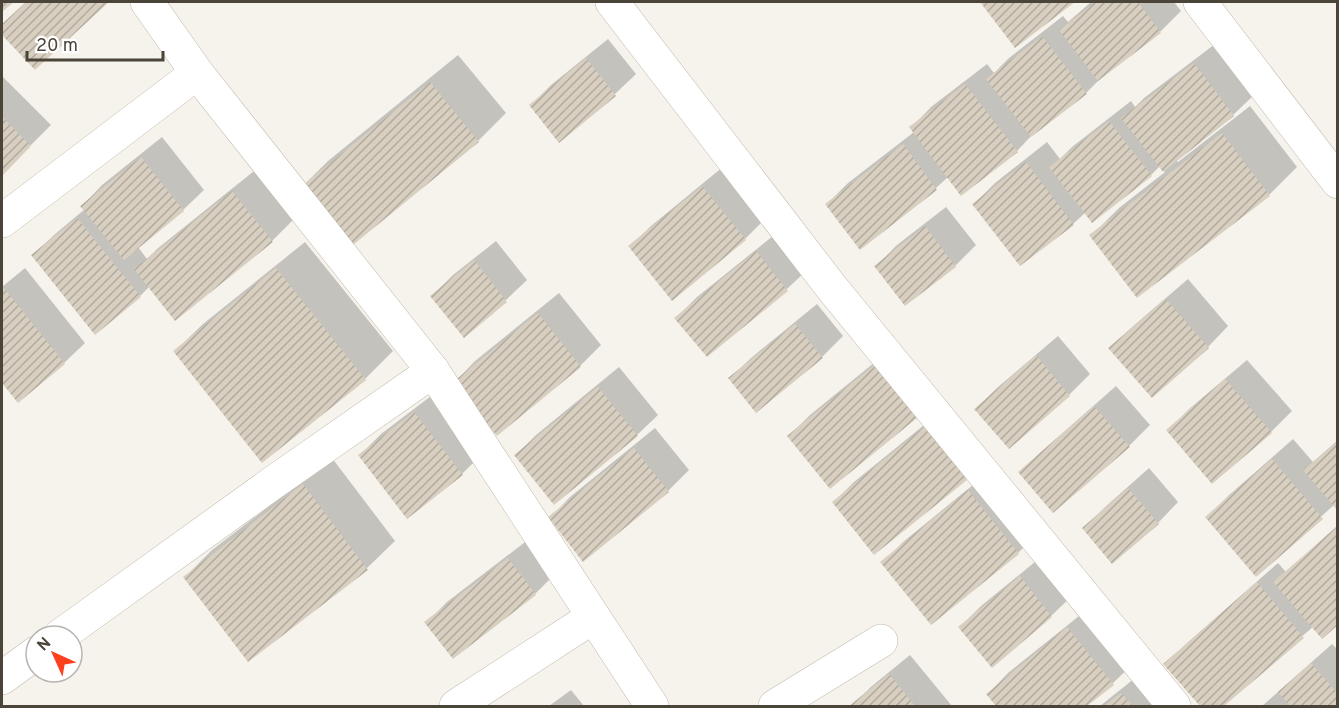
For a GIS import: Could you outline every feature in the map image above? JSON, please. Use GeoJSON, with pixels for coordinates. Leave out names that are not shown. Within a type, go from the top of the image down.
{"type":"FeatureCollection","features":[{"type":"Feature","properties":{"kind":"street"},"geometry":{"type":"LineString","coordinates":[[147,2],[197,73],[433,371],[652,706]]}},
{"type":"Feature","properties":{"kind":"street"},"geometry":{"type":"LineString","coordinates":[[612,2],[832,288],[1174,706]]}},
{"type":"Feature","properties":{"kind":"street"},"geometry":{"type":"LineString","coordinates":[[1200,2],[1338,182]]}},
{"type":"Feature","properties":{"kind":"street"},"geometry":{"type":"LineString","coordinates":[[2,221],[197,73]]}},
{"type":"Feature","properties":{"kind":"street"},"geometry":{"type":"LineString","coordinates":[[77,624],[433,371]]}},
{"type":"Feature","properties":{"kind":"street"},"geometry":{"type":"LineString","coordinates":[[456,706],[593,617]]}},
{"type":"Feature","properties":{"kind":"street"},"geometry":{"type":"LineString","coordinates":[[775,706],[882,641]]}},
{"type":"Feature","properties":{"kind":"street"},"geometry":{"type":"LineString","coordinates":[[2,678],[24,662]]}},
{"type":"Feature","properties":{"kind":"building"},"geometry":{"type":"Polygon","coordinates":[[[2,2],[14,2],[2,12],[2,2]]]}},
{"type":"Feature","properties":{"kind":"building"},"geometry":{"type":"Polygon","coordinates":[[[26,2],[109,2],[35,70],[2,35],[2,24],[26,2]]]}},
{"type":"Feature","properties":{"kind":"building"},"geometry":{"type":"Polygon","coordinates":[[[980,2],[1075,2],[1015,48],[980,2]]]}},
{"type":"Feature","properties":{"kind":"building"},"geometry":{"type":"Polygon","coordinates":[[[1096,2],[1138,2],[1161,33],[1098,81],[1059,30],[1096,2]]]}},
{"type":"Feature","properties":{"kind":"building"},"geometry":{"type":"Polygon","coordinates":[[[1042,36],[1087,94],[1031,137],[986,79],[1042,36]]]}},
{"type":"Feature","properties":{"kind":"building"},"geometry":{"type":"Polygon","coordinates":[[[586,58],[616,96],[559,143],[529,105],[586,58]]]}},
{"type":"Feature","properties":{"kind":"building"},"geometry":{"type":"Polygon","coordinates":[[[1194,63],[1234,116],[1163,172],[1121,118],[1194,63]]]}},
{"type":"Feature","properties":{"kind":"building"},"geometry":{"type":"Polygon","coordinates":[[[430,82],[479,142],[348,249],[298,189],[430,82]]]}},
{"type":"Feature","properties":{"kind":"building"},"geometry":{"type":"Polygon","coordinates":[[[965,84],[1018,152],[961,196],[909,127],[965,84]]]}},
{"type":"Feature","properties":{"kind":"building"},"geometry":{"type":"Polygon","coordinates":[[[2,117],[31,146],[2,176],[2,117]]]}},
{"type":"Feature","properties":{"kind":"building"},"geometry":{"type":"Polygon","coordinates":[[[1109,121],[1152,176],[1092,223],[1049,167],[1109,121]]]}},
{"type":"Feature","properties":{"kind":"building"},"geometry":{"type":"Polygon","coordinates":[[[1222,133],[1270,196],[1137,298],[1089,235],[1222,133]]]}},
{"type":"Feature","properties":{"kind":"building"},"geometry":{"type":"Polygon","coordinates":[[[903,144],[937,190],[860,250],[825,204],[903,144]]]}},
{"type":"Feature","properties":{"kind":"building"},"geometry":{"type":"Polygon","coordinates":[[[141,157],[184,211],[124,260],[80,206],[141,157]]]}},
{"type":"Feature","properties":{"kind":"building"},"geometry":{"type":"Polygon","coordinates":[[[1026,162],[1074,225],[1020,266],[972,204],[1026,162]]]}},
{"type":"Feature","properties":{"kind":"building"},"geometry":{"type":"Polygon","coordinates":[[[702,186],[746,240],[672,301],[628,246],[702,186]]]}},
{"type":"Feature","properties":{"kind":"building"},"geometry":{"type":"Polygon","coordinates":[[[232,191],[273,242],[175,321],[134,269],[232,191]]]}},
{"type":"Feature","properties":{"kind":"building"},"geometry":{"type":"Polygon","coordinates":[[[77,218],[141,297],[95,335],[31,255],[77,218]]]}},
{"type":"Feature","properties":{"kind":"building"},"geometry":{"type":"Polygon","coordinates":[[[925,226],[956,267],[905,306],[874,266],[925,226]]]}},
{"type":"Feature","properties":{"kind":"building"},"geometry":{"type":"Polygon","coordinates":[[[756,251],[788,291],[707,357],[674,318],[756,251]]]}},
{"type":"Feature","properties":{"kind":"building"},"geometry":{"type":"Polygon","coordinates":[[[474,260],[507,302],[464,338],[430,296],[474,260]]]}},
{"type":"Feature","properties":{"kind":"building"},"geometry":{"type":"Polygon","coordinates":[[[276,268],[366,380],[262,463],[173,351],[276,268]]]}},
{"type":"Feature","properties":{"kind":"building"},"geometry":{"type":"Polygon","coordinates":[[[4,288],[65,364],[18,403],[2,383],[2,290],[4,288]]]}},
{"type":"Feature","properties":{"kind":"building"},"geometry":{"type":"Polygon","coordinates":[[[1166,299],[1209,348],[1152,398],[1108,348],[1166,299]]]}},
{"type":"Feature","properties":{"kind":"building"},"geometry":{"type":"Polygon","coordinates":[[[538,313],[581,367],[497,436],[453,382],[538,313]]]}},
{"type":"Feature","properties":{"kind":"building"},"geometry":{"type":"Polygon","coordinates":[[[795,324],[823,358],[756,413],[728,378],[795,324]]]}},
{"type":"Feature","properties":{"kind":"building"},"geometry":{"type":"Polygon","coordinates":[[[1036,355],[1070,396],[1009,449],[974,409],[1036,355]]]}},
{"type":"Feature","properties":{"kind":"building"},"geometry":{"type":"Polygon","coordinates":[[[874,365],[917,418],[830,489],[787,436],[874,365]]]}},
{"type":"Feature","properties":{"kind":"building"},"geometry":{"type":"Polygon","coordinates":[[[1225,379],[1272,433],[1212,484],[1166,430],[1225,379]]]}},
{"type":"Feature","properties":{"kind":"building"},"geometry":{"type":"Polygon","coordinates":[[[598,387],[638,436],[554,505],[514,455],[598,387]]]}},
{"type":"Feature","properties":{"kind":"building"},"geometry":{"type":"Polygon","coordinates":[[[1094,406],[1130,447],[1053,513],[1018,472],[1094,406]]]}},
{"type":"Feature","properties":{"kind":"building"},"geometry":{"type":"Polygon","coordinates":[[[414,412],[463,475],[407,519],[358,455],[414,412]]]}},
{"type":"Feature","properties":{"kind":"building"},"geometry":{"type":"Polygon","coordinates":[[[924,427],[967,480],[874,555],[832,502],[924,427]]]}},
{"type":"Feature","properties":{"kind":"building"},"geometry":{"type":"Polygon","coordinates":[[[1338,441],[1338,511],[1303,470],[1338,441]]]}},
{"type":"Feature","properties":{"kind":"building"},"geometry":{"type":"Polygon","coordinates":[[[634,448],[669,492],[583,562],[548,517],[634,448]]]}},
{"type":"Feature","properties":{"kind":"building"},"geometry":{"type":"Polygon","coordinates":[[[1272,459],[1323,519],[1256,577],[1205,517],[1272,459]]]}},
{"type":"Feature","properties":{"kind":"building"},"geometry":{"type":"Polygon","coordinates":[[[303,484],[368,570],[248,662],[183,577],[303,484]]]}},
{"type":"Feature","properties":{"kind":"building"},"geometry":{"type":"Polygon","coordinates":[[[1128,488],[1159,524],[1112,564],[1082,528],[1128,488]]]}},
{"type":"Feature","properties":{"kind":"building"},"geometry":{"type":"Polygon","coordinates":[[[968,490],[1019,554],[931,625],[880,562],[968,490]]]}},
{"type":"Feature","properties":{"kind":"building"},"geometry":{"type":"Polygon","coordinates":[[[1338,526],[1338,625],[1322,639],[1273,582],[1338,526]]]}},
{"type":"Feature","properties":{"kind":"building"},"geometry":{"type":"Polygon","coordinates":[[[508,558],[536,595],[453,659],[424,622],[508,558]]]}},
{"type":"Feature","properties":{"kind":"building"},"geometry":{"type":"Polygon","coordinates":[[[1020,576],[1052,617],[992,668],[958,627],[1020,576]]]}},
{"type":"Feature","properties":{"kind":"building"},"geometry":{"type":"Polygon","coordinates":[[[1257,582],[1304,638],[1224,706],[1200,706],[1163,664],[1257,582]]]}},
{"type":"Feature","properties":{"kind":"building"},"geometry":{"type":"Polygon","coordinates":[[[1067,627],[1114,685],[1087,706],[996,706],[986,694],[1067,627]]]}},
{"type":"Feature","properties":{"kind":"building"},"geometry":{"type":"Polygon","coordinates":[[[1311,663],[1338,694],[1338,706],[1290,706],[1278,692],[1311,663]]]}},
{"type":"Feature","properties":{"kind":"building"},"geometry":{"type":"Polygon","coordinates":[[[889,674],[915,706],[849,706],[889,674]]]}},
{"type":"Feature","properties":{"kind":"building"},"geometry":{"type":"Polygon","coordinates":[[[1121,693],[1133,706],[1104,706],[1121,693]]]}}]}
